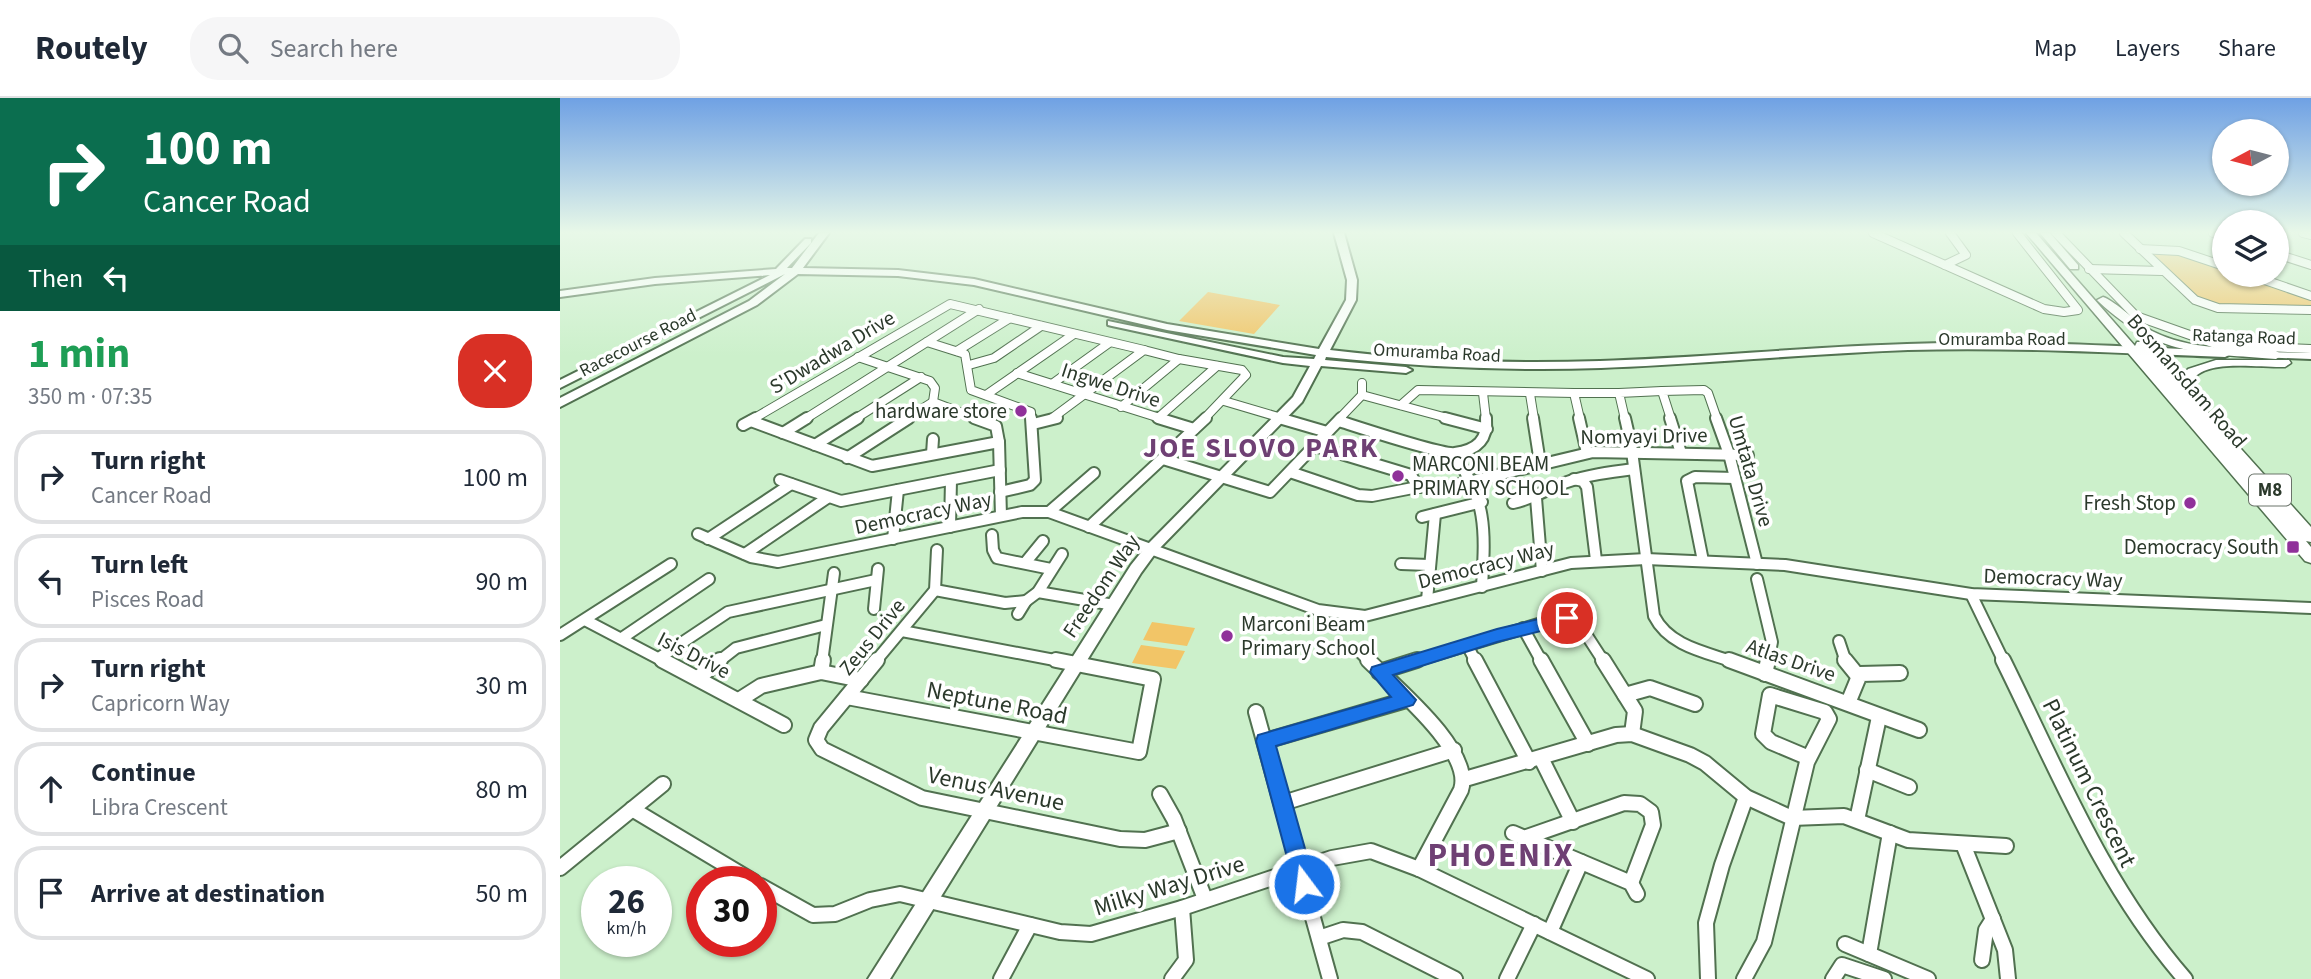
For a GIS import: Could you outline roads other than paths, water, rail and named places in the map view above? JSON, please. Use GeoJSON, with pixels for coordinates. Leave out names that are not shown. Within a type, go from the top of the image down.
{"type":"FeatureCollection","features":[{"type":"Feature","properties":{"kind":"main road","name":"Omuramba Road"},"geometry":{"type":"LineString","coordinates":[[560,294],[657,281],[779,274]]}},
{"type":"Feature","properties":{"kind":"main road","name":"Racecourse Road"},"geometry":{"type":"LineString","coordinates":[[560,385],[784,274]]}},
{"type":"Feature","properties":{"kind":"main road","name":"Racecourse Road"},"geometry":{"type":"LineString","coordinates":[[560,402],[727,317],[784,274]]}},
{"type":"Feature","properties":{"kind":"main road","name":"Omuramba Road"},"geometry":{"type":"LineString","coordinates":[[900,274],[1027,292],[1165,327],[1319,358],[1461,373],[1562,375],[1934,355],[2144,355]]}},
{"type":"Feature","properties":{"kind":"main road","name":"Freedom Way"},"geometry":{"type":"LineString","coordinates":[[878,979],[1032,732],[1152,548],[1284,417],[1298,399],[1351,300],[1350,274]]}},
{"type":"Feature","properties":{"kind":"main road","name":"Bosmansdam Road"},"geometry":{"type":"LineString","coordinates":[[2069,274],[2203,414],[2311,537]]}},
{"type":"Feature","properties":{"kind":"main road","name":"Bosmansdam Road"},"geometry":{"type":"LineString","coordinates":[[2081,274],[2311,557]]}},
{"type":"Feature","properties":{"kind":"main road"},"geometry":{"type":"LineString","coordinates":[[2103,300],[2135,327],[2166,341],[2208,350],[2281,359]]}},
{"type":"Feature","properties":{"kind":"main road","name":"Ratanga Road"},"geometry":{"type":"LineString","coordinates":[[2144,355],[2281,359],[2311,356]]}},
{"type":"Feature","properties":{"kind":"main road","name":"Ratanga Road"},"geometry":{"type":"LineString","coordinates":[[2281,359],[2311,364]]}},
{"type":"Feature","properties":{"kind":"main road"},"geometry":{"type":"LineString","coordinates":[[2203,414],[2187,386],[2186,379],[2192,370],[2210,363],[2281,359]]}},
{"type":"Feature","properties":{"kind":"street"},"geometry":{"type":"LineString","coordinates":[[1966,274],[2044,309],[2075,312],[2079,308],[2051,274]]}},
{"type":"Feature","properties":{"kind":"street"},"geometry":{"type":"LineString","coordinates":[[2094,274],[2132,314],[2211,344],[2311,349]]}},
{"type":"Feature","properties":{"kind":"street"},"geometry":{"type":"LineString","coordinates":[[2165,274],[2192,299],[2211,306],[2311,310]]}},
{"type":"Feature","properties":{"kind":"street"},"geometry":{"type":"LineString","coordinates":[[2285,287],[2311,296]]}},
{"type":"Feature","properties":{"kind":"street","name":"S'Dwadwa Drive"},"geometry":{"type":"LineString","coordinates":[[783,433],[747,423],[953,303],[1108,343],[1242,370],[1246,375],[1224,401]]}},
{"type":"Feature","properties":{"kind":"street"},"geometry":{"type":"LineString","coordinates":[[783,433],[979,309]]}},
{"type":"Feature","properties":{"kind":"street"},"geometry":{"type":"LineString","coordinates":[[957,351],[1010,318]]}},
{"type":"Feature","properties":{"kind":"street"},"geometry":{"type":"LineString","coordinates":[[969,365],[989,360],[1041,326]]}},
{"type":"Feature","properties":{"kind":"street"},"geometry":{"type":"LineString","coordinates":[[986,395],[1074,334]]}},
{"type":"Feature","properties":{"kind":"street"},"geometry":{"type":"LineString","coordinates":[[927,342],[968,357],[970,388],[1029,410],[1032,414],[1035,480],[1030,485],[1000,492]]}},
{"type":"Feature","properties":{"kind":"street"},"geometry":{"type":"LineString","coordinates":[[1052,384],[1108,343]]}},
{"type":"Feature","properties":{"kind":"street"},"geometry":{"type":"LineString","coordinates":[[1033,424],[1056,418],[1144,351]]}},
{"type":"Feature","properties":{"kind":"street"},"geometry":{"type":"LineString","coordinates":[[858,357],[921,377],[934,384],[933,402]]}},
{"type":"Feature","properties":{"kind":"street"},"geometry":{"type":"LineString","coordinates":[[1121,407],[1179,359]]}},
{"type":"Feature","properties":{"kind":"street"},"geometry":{"type":"LineString","coordinates":[[1158,418],[1217,366]]}},
{"type":"Feature","properties":{"kind":"street","name":"Ingwe Drive"},"geometry":{"type":"LineString","coordinates":[[1017,373],[1194,429]]}},
{"type":"Feature","properties":{"kind":"street"},"geometry":{"type":"LineString","coordinates":[[815,445],[921,377]]}},
{"type":"Feature","properties":{"kind":"street"},"geometry":{"type":"LineString","coordinates":[[1163,459],[1270,492],[1362,395],[1362,383]]}},
{"type":"Feature","properties":{"kind":"street"},"geometry":{"type":"LineString","coordinates":[[1401,405],[1418,390],[1530,394],[1662,391],[1681,453]]}},
{"type":"Feature","properties":{"kind":"street","name":"Umtata Drive"},"geometry":{"type":"LineString","coordinates":[[1662,391],[1704,390],[1708,393],[1729,454],[1757,564]]}},
{"type":"Feature","properties":{"kind":"street"},"geometry":{"type":"LineString","coordinates":[[1339,421],[1453,454],[1478,446],[1485,438],[1487,429],[1483,393]]}},
{"type":"Feature","properties":{"kind":"street"},"geometry":{"type":"LineString","coordinates":[[1574,393],[1587,453]]}},
{"type":"Feature","properties":{"kind":"street","name":"Atlas Drive"},"geometry":{"type":"LineString","coordinates":[[1619,393],[1632,452],[1652,610],[1656,622],[1670,638],[1848,703],[1879,718],[1919,730]]}},
{"type":"Feature","properties":{"kind":"street"},"geometry":{"type":"LineString","coordinates":[[1530,394],[1540,463]]}},
{"type":"Feature","properties":{"kind":"street"},"geometry":{"type":"LineString","coordinates":[[1362,395],[1487,429]]}},
{"type":"Feature","properties":{"kind":"street"},"geometry":{"type":"LineString","coordinates":[[1089,527],[1224,401],[1327,432]]}},
{"type":"Feature","properties":{"kind":"street"},"geometry":{"type":"LineString","coordinates":[[933,402],[998,428],[1001,516]]}},
{"type":"Feature","properties":{"kind":"street"},"geometry":{"type":"LineString","coordinates":[[847,457],[933,402]]}},
{"type":"Feature","properties":{"kind":"street"},"geometry":{"type":"LineString","coordinates":[[783,433],[877,466],[999,442]]}},
{"type":"Feature","properties":{"kind":"street"},"geometry":{"type":"LineString","coordinates":[[932,454],[933,439]]}},
{"type":"Feature","properties":{"kind":"street"},"geometry":{"type":"LineString","coordinates":[[1315,446],[1411,475],[1418,487]]}},
{"type":"Feature","properties":{"kind":"street","name":"Nomyayi Drive"},"geometry":{"type":"LineString","coordinates":[[1290,472],[1366,496],[1418,487],[1451,486],[1587,453],[1748,455]]}},
{"type":"Feature","properties":{"kind":"street"},"geometry":{"type":"LineString","coordinates":[[1453,454],[1482,502],[1482,587]]}},
{"type":"Feature","properties":{"kind":"street"},"geometry":{"type":"LineString","coordinates":[[1513,503],[1536,498],[1574,480],[1594,474],[1634,469]]}},
{"type":"Feature","properties":{"kind":"street"},"geometry":{"type":"LineString","coordinates":[[779,480],[841,501],[1000,470]]}},
{"type":"Feature","properties":{"kind":"street"},"geometry":{"type":"LineString","coordinates":[[1049,512],[1094,473]]}},
{"type":"Feature","properties":{"kind":"street"},"geometry":{"type":"LineString","coordinates":[[1703,561],[1687,481],[1695,477],[1735,478]]}},
{"type":"Feature","properties":{"kind":"street"},"geometry":{"type":"LineString","coordinates":[[950,527],[951,480]]}},
{"type":"Feature","properties":{"kind":"street"},"geometry":{"type":"LineString","coordinates":[[1574,480],[1583,481],[1587,487],[1596,560]]}},
{"type":"Feature","properties":{"kind":"street","name":"Democracy Way"},"geometry":{"type":"LineString","coordinates":[[791,484],[703,536],[765,561],[778,562],[1028,511],[1049,512],[1333,614],[1365,616],[1596,560],[1646,559],[1785,565],[1971,594],[2311,608]]}},
{"type":"Feature","properties":{"kind":"street"},"geometry":{"type":"LineString","coordinates":[[893,539],[898,490]]}},
{"type":"Feature","properties":{"kind":"street"},"geometry":{"type":"LineString","coordinates":[[745,554],[827,498]]}},
{"type":"Feature","properties":{"kind":"street"},"geometry":{"type":"LineString","coordinates":[[1536,498],[1542,571]]}},
{"type":"Feature","properties":{"kind":"street"},"geometry":{"type":"LineString","coordinates":[[1422,517],[1482,502]]}},
{"type":"Feature","properties":{"kind":"street"},"geometry":{"type":"LineString","coordinates":[[1427,600],[1435,514]]}},
{"type":"Feature","properties":{"kind":"street"},"geometry":{"type":"LineString","coordinates":[[992,536],[993,550],[997,558],[1051,569]]}},
{"type":"Feature","properties":{"kind":"street"},"geometry":{"type":"LineString","coordinates":[[1025,563],[1043,541]]}},
{"type":"Feature","properties":{"kind":"street","name":"Zeus Drive"},"geometry":{"type":"LineString","coordinates":[[816,740],[821,728],[935,590],[937,550]]}},
{"type":"Feature","properties":{"kind":"street"},"geometry":{"type":"LineString","coordinates":[[1018,614],[1026,601],[1038,592],[1062,554]]}},
{"type":"Feature","properties":{"kind":"street"},"geometry":{"type":"LineString","coordinates":[[560,635],[671,564]]}},
{"type":"Feature","properties":{"kind":"street"},"geometry":{"type":"LineString","coordinates":[[1401,564],[1429,565]]}},
{"type":"Feature","properties":{"kind":"street"},"geometry":{"type":"LineString","coordinates":[[821,672],[834,573]]}},
{"type":"Feature","properties":{"kind":"street"},"geometry":{"type":"LineString","coordinates":[[659,659],[720,615],[830,590],[877,574],[874,609]]}},
{"type":"Feature","properties":{"kind":"street"},"geometry":{"type":"LineString","coordinates":[[622,638],[709,579]]}},
{"type":"Feature","properties":{"kind":"street"},"geometry":{"type":"LineString","coordinates":[[1757,579],[1772,642],[1765,674]]}},
{"type":"Feature","properties":{"kind":"street"},"geometry":{"type":"LineString","coordinates":[[935,590],[1005,603],[1026,601]]}},
{"type":"Feature","properties":{"kind":"street"},"geometry":{"type":"LineString","coordinates":[[1038,592],[1114,605]]}},
{"type":"Feature","properties":{"kind":"street","name":"Platinum Crescent"},"geometry":{"type":"LineString","coordinates":[[1971,594],[2088,841],[2135,918],[2160,952],[2185,979]]}},
{"type":"Feature","properties":{"kind":"street"},"geometry":{"type":"LineString","coordinates":[[1379,672],[1497,635],[1561,618],[1573,619],[1578,622],[1636,715],[1632,734]]}},
{"type":"Feature","properties":{"kind":"street","name":"Isis Drive"},"geometry":{"type":"LineString","coordinates":[[585,620],[784,725]]}},
{"type":"Feature","properties":{"kind":"street"},"geometry":{"type":"LineString","coordinates":[[698,678],[736,648],[826,625]]}},
{"type":"Feature","properties":{"kind":"street"},"geometry":{"type":"LineString","coordinates":[[1523,628],[1588,744]]}},
{"type":"Feature","properties":{"kind":"street"},"geometry":{"type":"LineString","coordinates":[[902,631],[1076,664]]}},
{"type":"Feature","properties":{"kind":"street"},"geometry":{"type":"LineString","coordinates":[[1839,641],[1846,663],[1858,676]]}},
{"type":"Feature","properties":{"kind":"street"},"geometry":{"type":"LineString","coordinates":[[1468,645],[1573,822]]}},
{"type":"Feature","properties":{"kind":"street"},"geometry":{"type":"LineString","coordinates":[[1361,653],[1454,750],[1465,779]]}},
{"type":"Feature","properties":{"kind":"street","name":"Neptune Road"},"geometry":{"type":"LineString","coordinates":[[847,697],[1139,752],[1153,678],[1076,664]]}},
{"type":"Feature","properties":{"kind":"street"},"geometry":{"type":"LineString","coordinates":[[739,700],[761,686],[821,672],[861,680]]}},
{"type":"Feature","properties":{"kind":"street"},"geometry":{"type":"LineString","coordinates":[[1848,703],[1858,676],[1866,673],[1900,674]]}},
{"type":"Feature","properties":{"kind":"street"},"geometry":{"type":"LineString","coordinates":[[1625,695],[1650,688],[1696,704]]}},
{"type":"Feature","properties":{"kind":"street"},"geometry":{"type":"LineString","coordinates":[[1744,979],[1764,942],[1792,818],[1809,758],[1829,717],[1825,712],[1770,695],[1763,734],[1771,742],[1809,758]]}},
{"type":"Feature","properties":{"kind":"street"},"geometry":{"type":"LineString","coordinates":[[1265,741],[1406,700]]}},
{"type":"Feature","properties":{"kind":"street"},"geometry":{"type":"LineString","coordinates":[[1256,712],[1330,979]]}},
{"type":"Feature","properties":{"kind":"street"},"geometry":{"type":"LineString","coordinates":[[1857,820],[1879,718]]}},
{"type":"Feature","properties":{"kind":"street"},"geometry":{"type":"LineString","coordinates":[[1419,869],[1465,779],[1616,735],[1632,734],[1706,763],[1746,797],[1792,818],[1830,814],[1857,820],[1908,840],[2006,846]]}},
{"type":"Feature","properties":{"kind":"street","name":"Venus Avenue"},"geometry":{"type":"LineString","coordinates":[[816,740],[831,754],[914,795],[1120,839],[1145,840],[1179,831]]}},
{"type":"Feature","properties":{"kind":"street"},"geometry":{"type":"LineString","coordinates":[[1283,803],[1454,750]]}},
{"type":"Feature","properties":{"kind":"street"},"geometry":{"type":"LineString","coordinates":[[1867,770],[1909,787]]}},
{"type":"Feature","properties":{"kind":"street"},"geometry":{"type":"LineString","coordinates":[[560,868],[663,784]]}},
{"type":"Feature","properties":{"kind":"street"},"geometry":{"type":"LineString","coordinates":[[1160,794],[1179,831],[1205,899]]}},
{"type":"Feature","properties":{"kind":"street"},"geometry":{"type":"LineString","coordinates":[[1708,979],[1706,923],[1722,865],[1746,797]]}},
{"type":"Feature","properties":{"kind":"street"},"geometry":{"type":"LineString","coordinates":[[1625,803],[1640,804],[1651,812],[1653,825],[1634,889],[1581,862],[1518,835],[1573,822],[1625,803]]}},
{"type":"Feature","properties":{"kind":"street"},"geometry":{"type":"LineString","coordinates":[[632,809],[727,866]]}},
{"type":"Feature","properties":{"kind":"street"},"geometry":{"type":"LineString","coordinates":[[1868,954],[1890,833]]}},
{"type":"Feature","properties":{"kind":"street"},"geometry":{"type":"LineString","coordinates":[[1963,844],[2005,950],[2008,979]]}},
{"type":"Feature","properties":{"kind":"street","name":"Milky Way Drive"},"geometry":{"type":"LineString","coordinates":[[777,896],[813,915],[825,916],[885,895],[900,894],[1076,935],[1091,934],[1182,908],[1354,852],[1371,851],[1419,869],[1647,979]]}},
{"type":"Feature","properties":{"kind":"street"},"geometry":{"type":"LineString","coordinates":[[1550,932],[1581,862]]}},
{"type":"Feature","properties":{"kind":"street"},"geometry":{"type":"LineString","coordinates":[[1171,979],[1186,960],[1182,908]]}},
{"type":"Feature","properties":{"kind":"street"},"geometry":{"type":"LineString","coordinates":[[1982,960],[1986,930],[1993,919]]}},
{"type":"Feature","properties":{"kind":"street"},"geometry":{"type":"LineString","coordinates":[[1507,979],[1534,924]]}},
{"type":"Feature","properties":{"kind":"street"},"geometry":{"type":"LineString","coordinates":[[1001,979],[1030,925]]}},
{"type":"Feature","properties":{"kind":"street"},"geometry":{"type":"LineString","coordinates":[[1319,938],[1343,930],[1362,932],[1455,979]]}},
{"type":"Feature","properties":{"kind":"street"},"geometry":{"type":"LineString","coordinates":[[1845,944],[1928,979]]}},
{"type":"Feature","properties":{"kind":"street"},"geometry":{"type":"LineString","coordinates":[[1833,979],[1842,965],[1884,979]]}},
{"type":"Feature","properties":{"kind":"place","name":"hardware store"},"geometry":{"type":"Point","coordinates":[1021,411]}},
{"type":"Feature","properties":{"kind":"place","name":"MARCONI BEAM PRIMARY SCHOOL"},"geometry":{"type":"Point","coordinates":[1398,476]}},
{"type":"Feature","properties":{"kind":"place","name":"Fresh Stop"},"geometry":{"type":"Point","coordinates":[2190,503]}},
{"type":"Feature","properties":{"kind":"place","name":"Democracy South"},"geometry":{"type":"Point","coordinates":[2293,547]}},
{"type":"Feature","properties":{"kind":"place","name":"Marconi Beam Primary School"},"geometry":{"type":"Point","coordinates":[1227,636]}},
{"type":"Feature","properties":{"kind":"district","name":"JOE SLOVO PARK"},"geometry":{"type":"Point","coordinates":[1261,448]}},
{"type":"Feature","properties":{"kind":"district","name":"PHOENIX"},"geometry":{"type":"Point","coordinates":[1501,855]}}]}
